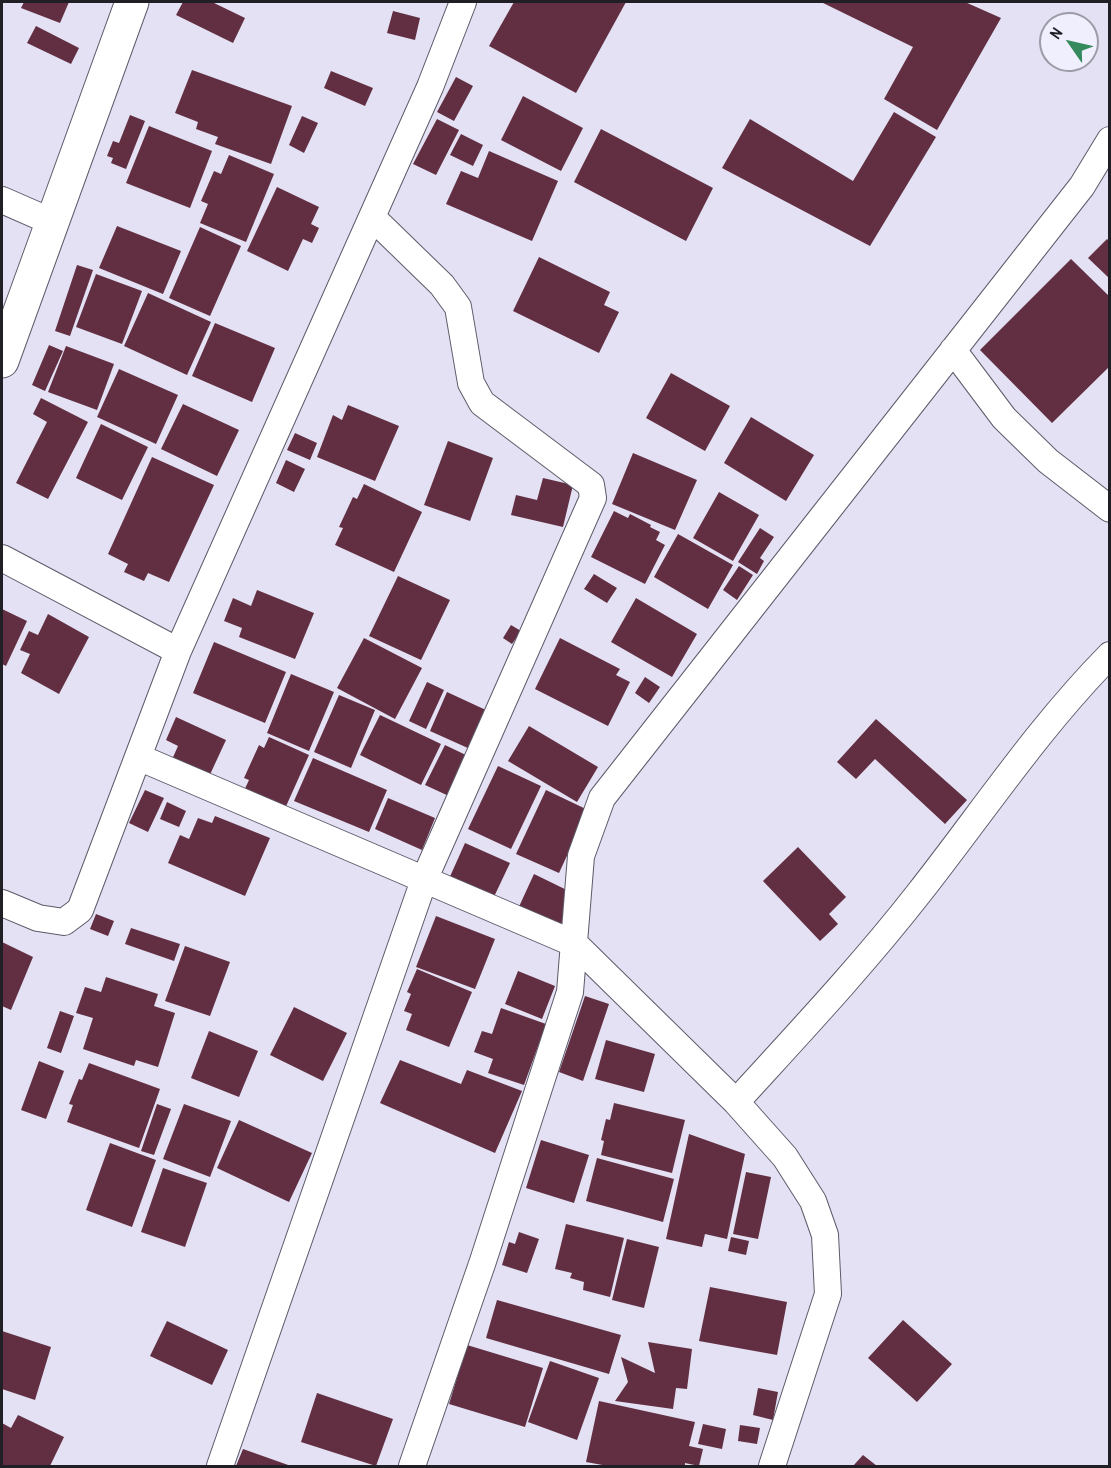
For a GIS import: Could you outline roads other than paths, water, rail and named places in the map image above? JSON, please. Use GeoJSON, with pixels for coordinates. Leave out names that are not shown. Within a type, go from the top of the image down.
{"type":"FeatureCollection","features":[{"type":"Feature","properties":{"kind":"street"},"geometry":{"type":"LineString","coordinates":[[2,361],[50,221],[132,2]]}},
{"type":"Feature","properties":{"kind":"street"},"geometry":{"type":"LineString","coordinates":[[2,903],[38,918],[64,922],[80,910],[178,651],[430,87],[463,2]]}},
{"type":"Feature","properties":{"kind":"street"},"geometry":{"type":"LineString","coordinates":[[412,1467],[483,1261],[570,992],[581,856],[602,798],[1082,186],[1110,140]]}},
{"type":"Feature","properties":{"kind":"street"},"geometry":{"type":"LineString","coordinates":[[2,200],[50,221]]}},
{"type":"Feature","properties":{"kind":"street"},"geometry":{"type":"LineString","coordinates":[[220,1467],[424,880],[593,498],[591,485],[482,403],[471,383],[458,307],[442,285],[372,217]]}},
{"type":"Feature","properties":{"kind":"street"},"geometry":{"type":"LineString","coordinates":[[953,350],[1004,418],[1048,461],[1110,509]]}},
{"type":"Feature","properties":{"kind":"street"},"geometry":{"type":"LineString","coordinates":[[2,558],[178,651]]}},
{"type":"Feature","properties":{"kind":"street"},"geometry":{"type":"LineString","coordinates":[[736,1102],[919,894],[1072,693],[1110,655]]}},
{"type":"Feature","properties":{"kind":"street"},"geometry":{"type":"LineString","coordinates":[[138,757],[574,944],[736,1102],[785,1157],[813,1201],[825,1235],[828,1294],[772,1467]]}}]}
